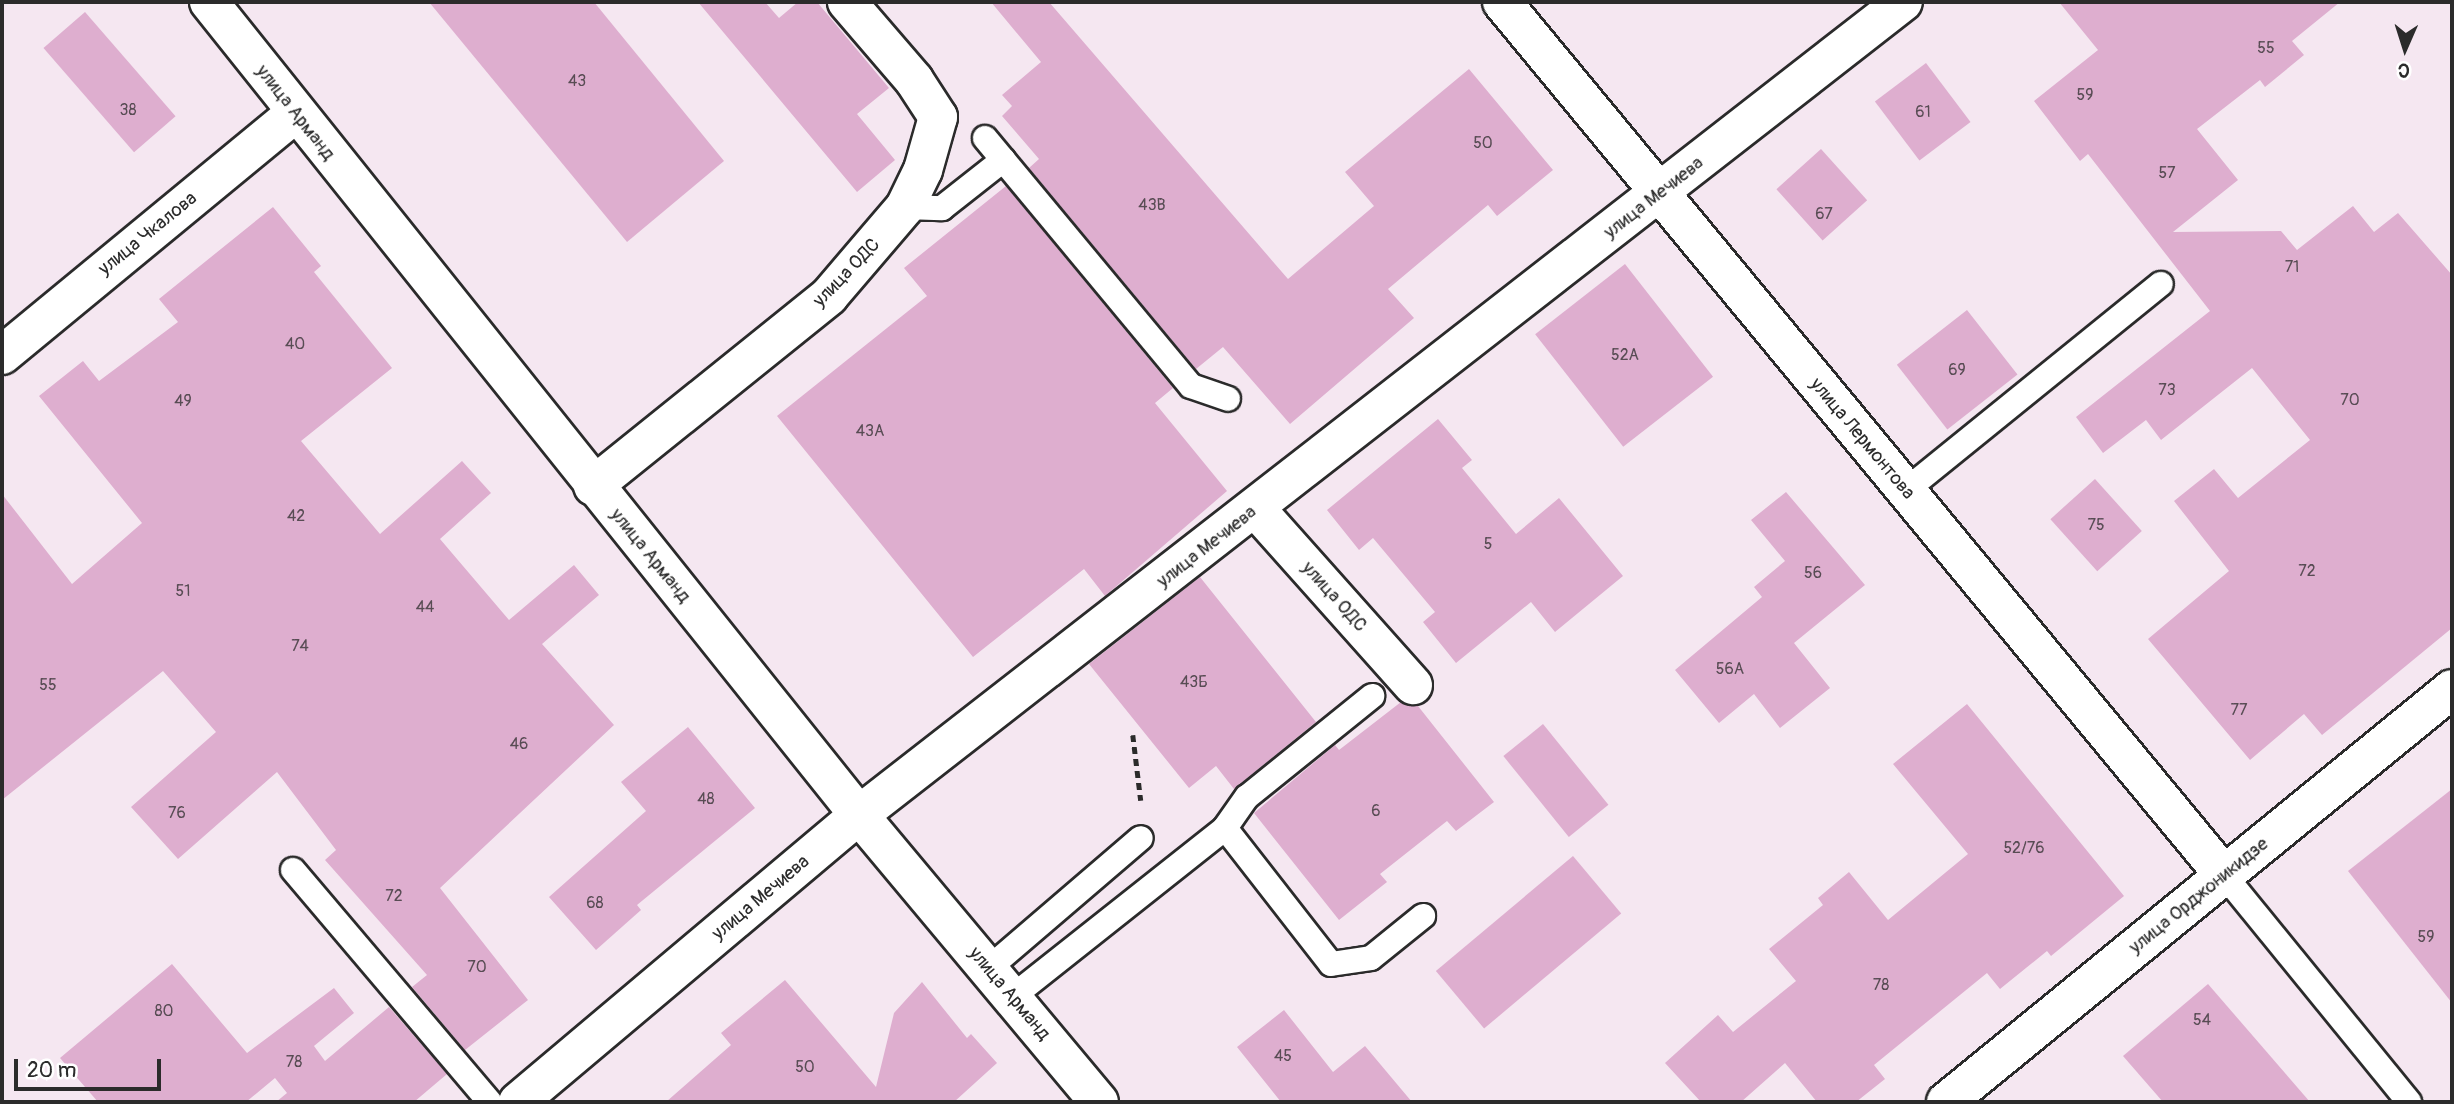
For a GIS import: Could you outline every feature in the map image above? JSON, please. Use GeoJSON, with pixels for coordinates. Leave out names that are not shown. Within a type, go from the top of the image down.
{"type":"FeatureCollection","features":[{"type":"Feature","properties":{"kind":"street","name":"улица Арманд"},"geometry":{"type":"LineString","coordinates":[[209,2],[294,114],[859,815],[1100,1102]]}},
{"type":"Feature","properties":{"kind":"street","name":"улица ОДС"},"geometry":{"type":"LineString","coordinates":[[593,486],[829,296],[905,207],[923,170],[937,117],[920,88],[847,2]]}},
{"type":"Feature","properties":{"kind":"street","name":"улица Лермонтова"},"geometry":{"type":"LineString","coordinates":[[1502,2],[2224,875]]}},
{"type":"Feature","properties":{"kind":"street","name":"улица Мечиева"},"geometry":{"type":"LineString","coordinates":[[518,1102],[859,815],[1256,509],[1903,2]]}},
{"type":"Feature","properties":{"kind":"street","name":"улица Чкалова"},"geometry":{"type":"LineString","coordinates":[[2,355],[294,114]]}},
{"type":"Feature","properties":{"kind":"street","name":"улица ОДС"},"geometry":{"type":"LineString","coordinates":[[1256,509],[1413,685]]}},
{"type":"Feature","properties":{"kind":"street","name":"улица Орджоникидзе"},"geometry":{"type":"LineString","coordinates":[[1946,1102],[2452,689]]}},
{"type":"Feature","properties":{"kind":"lane"},"geometry":{"type":"LineString","coordinates":[[985,138],[1191,386],[1228,399]]}},
{"type":"Feature","properties":{"kind":"lane"},"geometry":{"type":"LineString","coordinates":[[905,207],[942,208],[1003,160]]}},
{"type":"Feature","properties":{"kind":"lane"},"geometry":{"type":"LineString","coordinates":[[1905,491],[2161,284]]}},
{"type":"Feature","properties":{"kind":"lane"},"geometry":{"type":"LineString","coordinates":[[1000,983],[1225,828],[1247,797],[1372,696]]}},
{"type":"Feature","properties":{"kind":"lane"},"geometry":{"type":"LineString","coordinates":[[1225,828],[1331,964],[1371,958],[1423,916]]}},
{"type":"Feature","properties":{"kind":"lane"},"geometry":{"type":"LineString","coordinates":[[1000,983],[1141,838]]}},
{"type":"Feature","properties":{"kind":"lane"},"geometry":{"type":"LineString","coordinates":[[292,870],[490,1102]]}},
{"type":"Feature","properties":{"kind":"lane"},"geometry":{"type":"LineString","coordinates":[[2224,875],[2409,1102]]}},
{"type":"Feature","properties":{"kind":"building"},"geometry":{"type":"Polygon","coordinates":[[[429,2],[594,2],[724,161],[627,242],[429,2]]]}},
{"type":"Feature","properties":{"kind":"building"},"geometry":{"type":"Polygon","coordinates":[[[698,2],[765,2],[779,18],[798,2],[817,2],[889,88],[857,114],[895,160],[857,192],[698,2]]]}},
{"type":"Feature","properties":{"kind":"building"},"geometry":{"type":"Polygon","coordinates":[[[991,2],[1049,2],[1288,279],[1374,206],[1345,172],[1469,69],[1553,170],[1497,216],[1488,205],[1388,289],[1414,318],[1290,424],[1223,347],[1196,369],[1029,168],[1039,159],[1002,116],[1012,106],[1002,95],[1041,62],[991,2]]]}},
{"type":"Feature","properties":{"kind":"building"},"geometry":{"type":"Polygon","coordinates":[[[2059,2],[2340,2],[2292,41],[2304,55],[2265,87],[2260,80],[2197,129],[2238,180],[2173,232],[2281,231],[2297,250],[2353,206],[2374,232],[2398,213],[2452,275],[2452,628],[2322,735],[2304,714],[2250,760],[2148,639],[2229,571],[2174,501],[2214,469],[2238,498],[2310,440],[2252,368],[2161,440],[2146,420],[2103,453],[2076,417],[2210,311],[2088,154],[2080,161],[2034,101],[2098,50],[2059,2]]]}},
{"type":"Feature","properties":{"kind":"building"},"geometry":{"type":"Polygon","coordinates":[[[85,12],[176,116],[134,152],[43,48],[85,12]]]}},
{"type":"Feature","properties":{"kind":"building"},"geometry":{"type":"Polygon","coordinates":[[[1926,63],[1971,122],[1919,161],[1875,102],[1926,63]]]}},
{"type":"Feature","properties":{"kind":"building"},"geometry":{"type":"Polygon","coordinates":[[[1821,149],[1867,200],[1823,240],[1776,189],[1821,149]]]}},
{"type":"Feature","properties":{"kind":"building"},"geometry":{"type":"Polygon","coordinates":[[[1006,186],[1173,388],[1155,403],[1227,491],[1105,596],[1084,569],[973,657],[777,416],[927,296],[904,268],[1006,186]]]}},
{"type":"Feature","properties":{"kind":"building"},"geometry":{"type":"Polygon","coordinates":[[[273,207],[321,266],[314,272],[392,368],[301,441],[380,534],[462,461],[491,493],[440,539],[509,620],[574,565],[599,595],[542,644],[614,725],[440,888],[528,1000],[465,1050],[412,987],[427,975],[325,860],[336,850],[277,772],[178,859],[131,807],[216,732],[163,671],[2,800],[2,494],[72,584],[142,523],[39,396],[83,361],[99,381],[178,322],[159,299],[273,207]]]}},
{"type":"Feature","properties":{"kind":"building"},"geometry":{"type":"Polygon","coordinates":[[[1625,264],[1713,377],[1623,447],[1535,334],[1625,264]]]}},
{"type":"Feature","properties":{"kind":"building"},"geometry":{"type":"Polygon","coordinates":[[[1967,310],[2017,375],[1947,429],[1897,365],[1967,310]]]}},
{"type":"Feature","properties":{"kind":"building"},"geometry":{"type":"Polygon","coordinates":[[[1438,419],[1472,460],[1462,468],[1516,534],[1559,498],[1623,576],[1555,632],[1531,602],[1456,663],[1423,622],[1435,612],[1373,538],[1359,550],[1327,510],[1438,419]]]}},
{"type":"Feature","properties":{"kind":"building"},"geometry":{"type":"Polygon","coordinates":[[[2095,479],[2142,531],[2097,571],[2050,519],[2095,479]]]}},
{"type":"Feature","properties":{"kind":"building"},"geometry":{"type":"Polygon","coordinates":[[[1786,492],[1865,585],[1794,643],[1830,688],[1780,728],[1754,694],[1719,723],[1675,670],[1762,597],[1754,587],[1785,561],[1751,520],[1786,492]]]}},
{"type":"Feature","properties":{"kind":"building"},"geometry":{"type":"Polygon","coordinates":[[[1200,577],[1316,722],[1234,789],[1216,766],[1189,788],[1089,664],[1200,577]]]}},
{"type":"Feature","properties":{"kind":"building"},"geometry":{"type":"Polygon","coordinates":[[[1401,702],[1418,706],[1494,802],[1456,831],[1447,821],[1380,874],[1387,882],[1339,920],[1254,813],[1335,745],[1339,750],[1401,702]]]}},
{"type":"Feature","properties":{"kind":"building"},"geometry":{"type":"Polygon","coordinates":[[[1967,704],[2124,896],[2051,956],[2047,951],[2000,989],[1987,973],[1874,1065],[1885,1079],[1856,1102],[1817,1102],[1785,1063],[1741,1102],[1701,1102],[1665,1063],[1718,1015],[1733,1032],[1796,981],[1769,949],[1823,905],[1818,898],[1849,872],[1888,920],[1968,854],[1893,764],[1967,704]]]}},
{"type":"Feature","properties":{"kind":"building"},"geometry":{"type":"Polygon","coordinates":[[[1543,724],[1608,805],[1569,837],[1503,756],[1543,724]]]}},
{"type":"Feature","properties":{"kind":"building"},"geometry":{"type":"Polygon","coordinates":[[[688,727],[755,808],[637,905],[641,910],[596,950],[549,897],[646,811],[621,782],[688,727]]]}},
{"type":"Feature","properties":{"kind":"building"},"geometry":{"type":"Polygon","coordinates":[[[2452,789],[2452,1003],[2348,871],[2452,789]]]}},
{"type":"Feature","properties":{"kind":"building"},"geometry":{"type":"Polygon","coordinates":[[[1573,856],[1621,913],[1484,1029],[1436,971],[1573,856]]]}},
{"type":"Feature","properties":{"kind":"building"},"geometry":{"type":"Polygon","coordinates":[[[172,964],[247,1053],[334,988],[354,1013],[314,1046],[325,1061],[389,1007],[447,1074],[414,1102],[276,1102],[287,1093],[275,1078],[246,1102],[98,1102],[60,1058],[172,964]]]}},
{"type":"Feature","properties":{"kind":"building"},"geometry":{"type":"Polygon","coordinates":[[[785,980],[876,1087],[894,1013],[922,982],[967,1038],[971,1034],[997,1063],[954,1102],[666,1102],[731,1045],[721,1033],[785,980]]]}},
{"type":"Feature","properties":{"kind":"building"},"geometry":{"type":"Polygon","coordinates":[[[2208,984],[2310,1102],[2163,1102],[2123,1056],[2208,984]]]}},
{"type":"Feature","properties":{"kind":"building"},"geometry":{"type":"Polygon","coordinates":[[[1284,1010],[1333,1072],[1365,1046],[1412,1102],[1281,1102],[1237,1047],[1284,1010]]]}}]}
